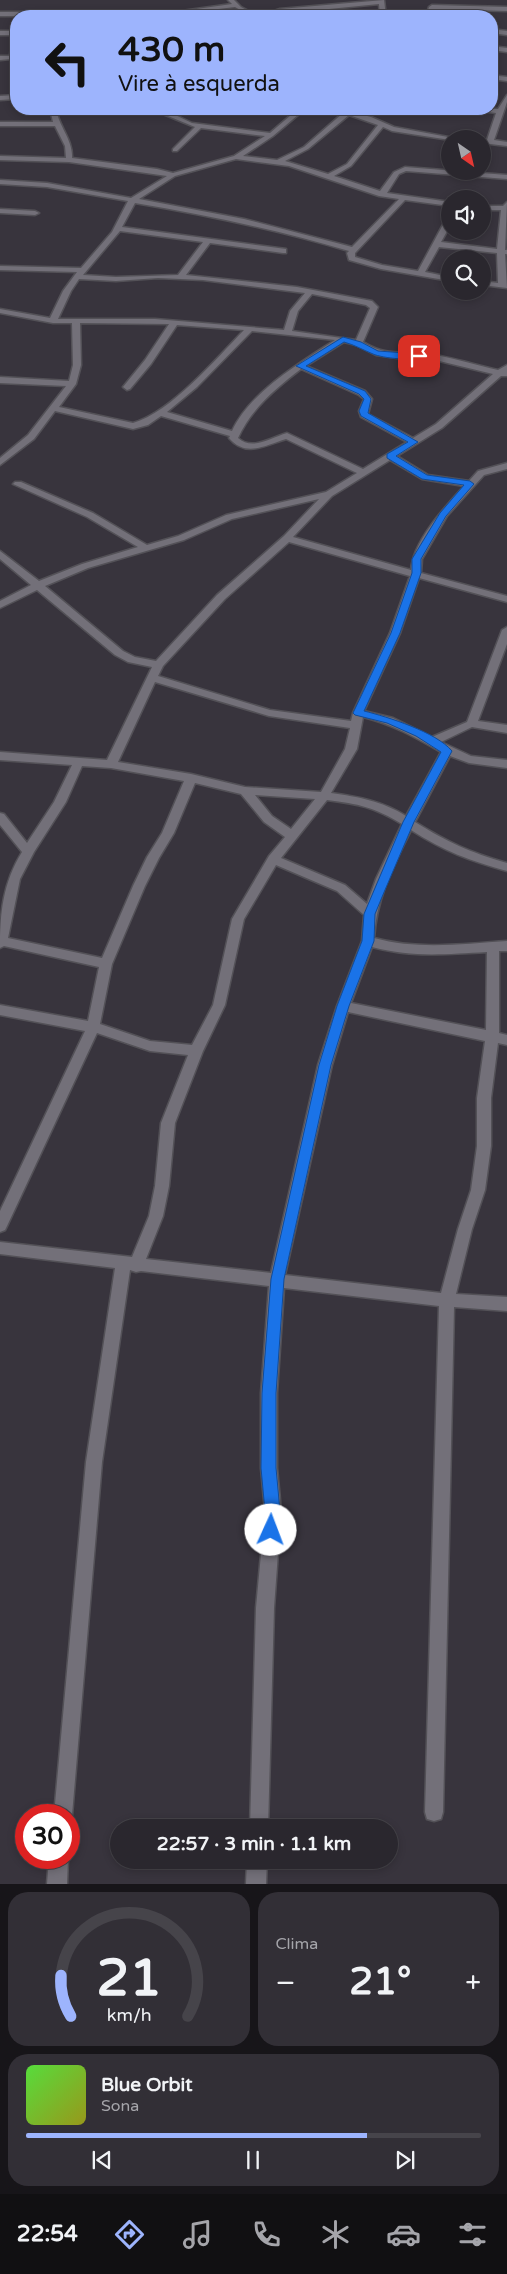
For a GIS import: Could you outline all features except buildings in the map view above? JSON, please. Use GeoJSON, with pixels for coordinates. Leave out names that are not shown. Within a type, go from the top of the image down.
{"type":"FeatureCollection","features":[{"type":"Feature","properties":{"kind":"street"},"geometry":{"type":"LineString","coordinates":[[231,0],[245,10]]}},
{"type":"Feature","properties":{"kind":"street"},"geometry":{"type":"LineString","coordinates":[[328,0],[333,9]]}},
{"type":"Feature","properties":{"kind":"street"},"geometry":{"type":"LineString","coordinates":[[431,10],[432,0]]}},
{"type":"Feature","properties":{"kind":"street"},"geometry":{"type":"LineString","coordinates":[[306,10],[333,9],[381,1]]}},
{"type":"Feature","properties":{"kind":"street"},"geometry":{"type":"LineString","coordinates":[[197,10],[237,5]]}},
{"type":"Feature","properties":{"kind":"street"},"geometry":{"type":"LineString","coordinates":[[432,7],[473,10],[507,9]]}},
{"type":"Feature","properties":{"kind":"street"},"geometry":{"type":"LineString","coordinates":[[491,133],[502,112],[507,97]]}},
{"type":"Feature","properties":{"kind":"street"},"geometry":{"type":"LineString","coordinates":[[55,115],[57,124],[69,146],[69,160]]}},
{"type":"Feature","properties":{"kind":"street"},"geometry":{"type":"LineString","coordinates":[[168,115],[182,123],[271,135]]}},
{"type":"Feature","properties":{"kind":"street"},"geometry":{"type":"LineString","coordinates":[[53,320],[68,290],[118,228],[132,200],[173,175],[236,157],[271,135],[295,115]]}},
{"type":"Feature","properties":{"kind":"street"},"geometry":{"type":"LineString","coordinates":[[279,162],[306,148],[344,115]]}},
{"type":"Feature","properties":{"kind":"street"},"geometry":{"type":"LineString","coordinates":[[358,115],[370,118],[392,129],[441,137]]}},
{"type":"Feature","properties":{"kind":"street"},"geometry":{"type":"LineString","coordinates":[[0,124],[57,124]]}},
{"type":"Feature","properties":{"kind":"street"},"geometry":{"type":"LineString","coordinates":[[329,176],[349,165],[382,125]]}},
{"type":"Feature","properties":{"kind":"street"},"geometry":{"type":"LineString","coordinates":[[175,150],[200,126]]}},
{"type":"Feature","properties":{"kind":"street"},"geometry":{"type":"LineString","coordinates":[[491,142],[507,144]]}},
{"type":"Feature","properties":{"kind":"street"},"geometry":{"type":"LineString","coordinates":[[236,157],[279,162],[382,194],[441,203]]}},
{"type":"Feature","properties":{"kind":"street"},"geometry":{"type":"LineString","coordinates":[[0,158],[69,160],[157,171],[173,175]]}},
{"type":"Feature","properties":{"kind":"street"},"geometry":{"type":"LineString","coordinates":[[382,194],[396,173],[406,169],[507,177]]}},
{"type":"Feature","properties":{"kind":"street"},"geometry":{"type":"LineString","coordinates":[[0,182],[47,185],[229,218],[302,235],[354,250]]}},
{"type":"Feature","properties":{"kind":"street"},"geometry":{"type":"LineString","coordinates":[[404,198],[351,253],[355,259],[420,275],[441,278]]}},
{"type":"Feature","properties":{"kind":"street"},"geometry":{"type":"LineString","coordinates":[[491,208],[506,207],[505,285],[491,284]]}},
{"type":"Feature","properties":{"kind":"street"},"geometry":{"type":"LineString","coordinates":[[0,211],[35,213]]}},
{"type":"Feature","properties":{"kind":"street"},"geometry":{"type":"LineString","coordinates":[[118,228],[283,251]]}},
{"type":"Feature","properties":{"kind":"street"},"geometry":{"type":"LineString","coordinates":[[420,275],[441,234]]}},
{"type":"Feature","properties":{"kind":"street"},"geometry":{"type":"LineString","coordinates":[[180,277],[208,241]]}},
{"type":"Feature","properties":{"kind":"street"},"geometry":{"type":"LineString","coordinates":[[435,244],[504,252]]}},
{"type":"Feature","properties":{"kind":"street"},"geometry":{"type":"LineString","coordinates":[[187,267],[203,278]]}},
{"type":"Feature","properties":{"kind":"street"},"geometry":{"type":"LineString","coordinates":[[0,268],[83,270]]}},
{"type":"Feature","properties":{"kind":"street"},"geometry":{"type":"LineString","coordinates":[[77,277],[116,279],[203,278],[310,292],[372,305],[374,307],[359,343]]}},
{"type":"Feature","properties":{"kind":"street"},"geometry":{"type":"LineString","coordinates":[[286,333],[294,311],[310,292]]}},
{"type":"Feature","properties":{"kind":"street"},"geometry":{"type":"LineString","coordinates":[[0,322],[4,312],[76,322],[127,320],[250,328],[343,339],[359,343],[376,353],[397,356],[427,356],[505,371]]}},
{"type":"Feature","properties":{"kind":"street"},"geometry":{"type":"LineString","coordinates":[[0,462],[26,442],[72,384],[77,365],[76,322]]}},
{"type":"Feature","properties":{"kind":"street"},"geometry":{"type":"LineString","coordinates":[[127,386],[148,362],[175,322]]}},
{"type":"Feature","properties":{"kind":"street"},"geometry":{"type":"LineString","coordinates":[[52,408],[133,426],[140,424],[160,413],[198,381],[250,328]]}},
{"type":"Feature","properties":{"kind":"street"},"geometry":{"type":"LineString","coordinates":[[343,339],[300,366],[266,394],[240,424],[234,434],[234,440],[238,443],[258,447],[284,437],[290,437],[362,472]]}},
{"type":"Feature","properties":{"kind":"street"},"geometry":{"type":"LineString","coordinates":[[300,366],[362,393],[368,399],[363,411],[364,415],[414,442]]}},
{"type":"Feature","properties":{"kind":"street"},"geometry":{"type":"LineString","coordinates":[[111,764],[158,665],[231,587],[287,538],[329,494],[439,426],[505,371]]}},
{"type":"Feature","properties":{"kind":"street"},"geometry":{"type":"LineString","coordinates":[[0,380],[72,384]]}},
{"type":"Feature","properties":{"kind":"street"},"geometry":{"type":"LineString","coordinates":[[160,413],[234,434]]}},
{"type":"Feature","properties":{"kind":"street"},"geometry":{"type":"LineString","coordinates":[[390,456],[425,478],[470,484]]}},
{"type":"Feature","properties":{"kind":"street"},"geometry":{"type":"LineString","coordinates":[[64,1804],[94,1462],[130,1265],[156,1216],[162,1186],[164,1149],[168,1123],[196,1051],[219,1005],[238,918],[273,859],[324,796],[351,749],[358,713],[395,633],[416,573],[417,559],[443,515],[470,484],[481,473],[507,466]]}},
{"type":"Feature","properties":{"kind":"street"},"geometry":{"type":"LineString","coordinates":[[18,484],[90,515],[146,548]]}},
{"type":"Feature","properties":{"kind":"street"},"geometry":{"type":"LineString","coordinates":[[0,605],[39,585],[85,566],[180,538],[242,512],[329,494]]}},
{"type":"Feature","properties":{"kind":"street"},"geometry":{"type":"LineString","coordinates":[[287,538],[351,558],[416,573],[507,599]]}},
{"type":"Feature","properties":{"kind":"street"},"geometry":{"type":"LineString","coordinates":[[0,554],[126,658],[158,665]]}},
{"type":"Feature","properties":{"kind":"street"},"geometry":{"type":"LineString","coordinates":[[472,724],[507,630]]}},
{"type":"Feature","properties":{"kind":"street"},"geometry":{"type":"LineString","coordinates":[[151,677],[269,713],[355,725]]}},
{"type":"Feature","properties":{"kind":"street"},"geometry":{"type":"LineString","coordinates":[[358,713],[390,720],[447,751],[470,759],[507,764]]}},
{"type":"Feature","properties":{"kind":"street"},"geometry":{"type":"LineString","coordinates":[[432,742],[458,728],[472,724],[507,728]]}},
{"type":"Feature","properties":{"kind":"street"},"geometry":{"type":"LineString","coordinates":[[259,1819],[265,1608],[273,1511],[269,1468],[269,1393],[277,1279],[325,1065],[343,1006],[368,941],[370,914],[382,879],[409,822],[447,751]]}},
{"type":"Feature","properties":{"kind":"street"},"geometry":{"type":"LineString","coordinates":[[0,756],[111,764],[191,778],[245,791],[324,796],[376,805],[409,822],[441,844],[465,856],[507,867]]}},
{"type":"Feature","properties":{"kind":"street"},"geometry":{"type":"LineString","coordinates":[[78,763],[60,801],[28,852],[4,900],[5,930],[0,942],[106,964]]}},
{"type":"Feature","properties":{"kind":"street"},"geometry":{"type":"LineString","coordinates":[[0,1226],[92,1027],[106,964],[139,886],[153,857],[168,833],[191,778]]}},
{"type":"Feature","properties":{"kind":"street"},"geometry":{"type":"LineString","coordinates":[[245,791],[268,819],[292,836]]}},
{"type":"Feature","properties":{"kind":"street"},"geometry":{"type":"LineString","coordinates":[[0,817],[28,852]]}},
{"type":"Feature","properties":{"kind":"street"},"geometry":{"type":"LineString","coordinates":[[273,859],[341,888],[370,914]]}},
{"type":"Feature","properties":{"kind":"street"},"geometry":{"type":"LineString","coordinates":[[368,941],[398,949],[423,951],[507,946]]}},
{"type":"Feature","properties":{"kind":"street"},"geometry":{"type":"LineString","coordinates":[[434,1812],[447,1300],[465,1229],[478,1190],[484,1146],[484,1098],[500,1039],[494,947]]}},
{"type":"Feature","properties":{"kind":"street"},"geometry":{"type":"LineString","coordinates":[[343,1006],[500,1039]]}},
{"type":"Feature","properties":{"kind":"street"},"geometry":{"type":"LineString","coordinates":[[0,1010],[92,1027],[150,1046],[196,1051]]}},
{"type":"Feature","properties":{"kind":"street"},"geometry":{"type":"LineString","coordinates":[[0,1248],[130,1265],[277,1279],[447,1300],[507,1304]]}},
{"type":"Feature","properties":{"kind":"street"},"geometry":{"type":"LineString","coordinates":[[57,1884],[58,1869]]}},
{"type":"Feature","properties":{"kind":"street"},"geometry":{"type":"LineString","coordinates":[[256,1884],[257,1869]]}},
{"type":"Feature","properties":{"kind":"route"},"geometry":{"type":"LineString","coordinates":[[271,1530],[273,1511],[269,1468],[269,1393],[277,1279],[325,1065],[343,1006],[368,941],[370,914],[382,879],[409,822],[447,751],[419,734],[390,720],[358,713],[395,633],[416,573],[417,559],[443,515],[470,484],[425,478],[390,456],[414,442],[364,415],[363,411],[368,399],[358,390],[300,366],[343,339],[359,343],[376,353],[397,356],[419,356]]}}]}
